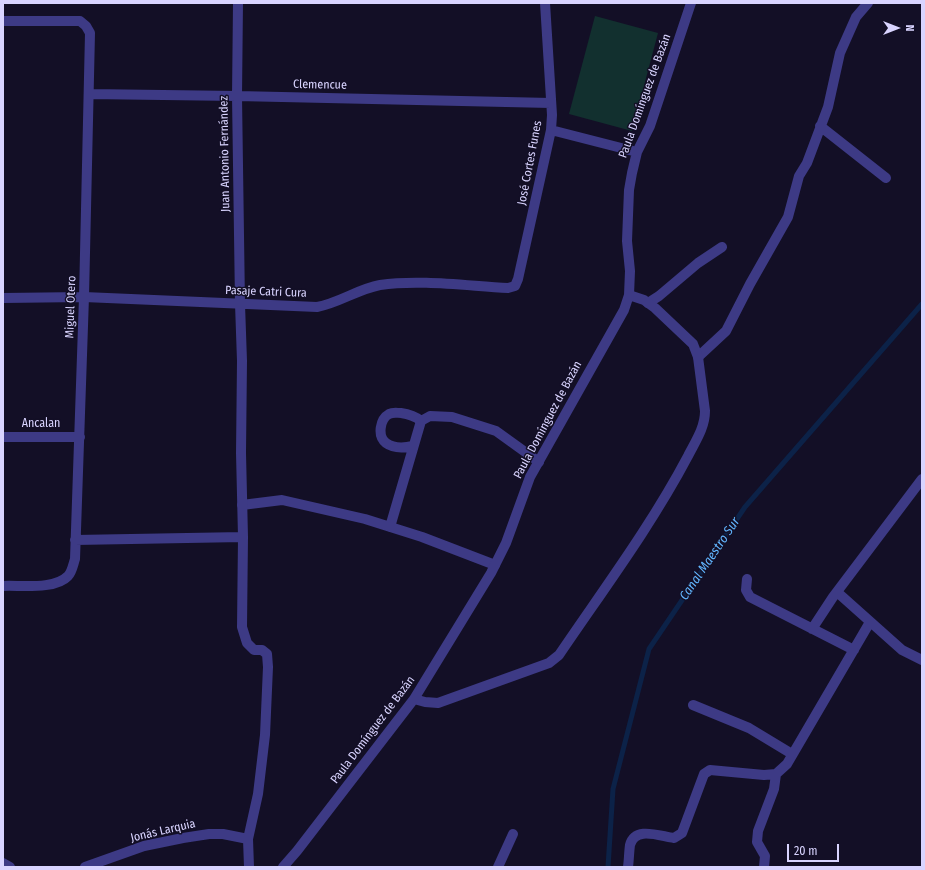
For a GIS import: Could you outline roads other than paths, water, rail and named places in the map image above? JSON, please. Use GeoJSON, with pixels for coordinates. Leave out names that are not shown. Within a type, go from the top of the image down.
{"type":"FeatureCollection","features":[{"type":"Feature","properties":{"kind":"street","name":"Juan Antonio Fernández"},"geometry":{"type":"LineString","coordinates":[[238,3],[237,96],[242,361],[242,627],[247,643],[254,650],[262,650],[267,654],[268,667],[265,735],[259,786],[248,839]]}},
{"type":"Feature","properties":{"kind":"street","name":"José Cortes Funes"},"geometry":{"type":"LineString","coordinates":[[518,279],[551,130],[551,103],[545,3]]}},
{"type":"Feature","properties":{"kind":"street","name":"Paula Domínguez de Bazán"},"geometry":{"type":"LineString","coordinates":[[283,867],[414,699],[495,565],[506,543],[530,477],[624,310],[629,294],[630,271],[627,241],[629,190],[637,152],[650,126],[692,3]]}},
{"type":"Feature","properties":{"kind":"street"},"geometry":{"type":"LineString","coordinates":[[698,357],[726,331],[750,284],[788,217],[799,176],[807,163],[828,108],[840,52],[856,17],[868,3]]}},
{"type":"Feature","properties":{"kind":"street","name":"Miguel Otero"},"geometry":{"type":"LineString","coordinates":[[3,21],[80,21],[90,32],[84,297],[75,559],[71,571],[67,577],[58,583],[49,585],[3,586]]}},
{"type":"Feature","properties":{"kind":"street","name":"Clemencue"},"geometry":{"type":"LineString","coordinates":[[88,94],[551,103]]}},
{"type":"Feature","properties":{"kind":"street"},"geometry":{"type":"LineString","coordinates":[[820,126],[886,178]]}},
{"type":"Feature","properties":{"kind":"street"},"geometry":{"type":"LineString","coordinates":[[551,130],[637,152]]}},
{"type":"Feature","properties":{"kind":"street"},"geometry":{"type":"LineString","coordinates":[[648,303],[660,296],[698,263],[722,247]]}},
{"type":"Feature","properties":{"kind":"street","name":"Pasaje Catri Cura"},"geometry":{"type":"LineString","coordinates":[[3,298],[84,297],[317,307],[328,305],[364,289],[379,285],[415,283],[508,288],[515,286],[518,279]]}},
{"type":"Feature","properties":{"kind":"street"},"geometry":{"type":"LineString","coordinates":[[414,699],[438,703],[549,663],[559,655],[656,511],[703,427],[705,411],[698,357],[693,344],[655,308],[644,300],[629,294]]}},
{"type":"Feature","properties":{"kind":"street"},"geometry":{"type":"LineString","coordinates":[[413,446],[396,448],[385,443],[381,434],[380,426],[388,414],[394,412],[408,414],[421,421]]}},
{"type":"Feature","properties":{"kind":"street"},"geometry":{"type":"LineString","coordinates":[[390,527],[421,421],[430,416],[452,417],[496,431],[539,462]]}},
{"type":"Feature","properties":{"kind":"street","name":"Ancalan"},"geometry":{"type":"LineString","coordinates":[[3,436],[80,437]]}},
{"type":"Feature","properties":{"kind":"street"},"geometry":{"type":"LineString","coordinates":[[812,629],[837,592],[922,480]]}},
{"type":"Feature","properties":{"kind":"street"},"geometry":{"type":"LineString","coordinates":[[242,505],[282,500],[365,519],[422,536],[495,565]]}},
{"type":"Feature","properties":{"kind":"street"},"geometry":{"type":"LineString","coordinates":[[75,540],[242,537]]}},
{"type":"Feature","properties":{"kind":"street"},"geometry":{"type":"LineString","coordinates":[[747,579],[746,590],[750,597],[854,650]]}},
{"type":"Feature","properties":{"kind":"street"},"geometry":{"type":"LineString","coordinates":[[837,592],[902,650],[922,660]]}},
{"type":"Feature","properties":{"kind":"street"},"geometry":{"type":"LineString","coordinates":[[628,867],[630,844],[634,836],[641,833],[674,838],[682,833],[704,774],[710,770],[764,775],[776,774],[787,764],[870,622]]}},
{"type":"Feature","properties":{"kind":"street"},"geometry":{"type":"LineString","coordinates":[[692,705],[748,728],[792,754]]}},
{"type":"Feature","properties":{"kind":"street"},"geometry":{"type":"LineString","coordinates":[[764,867],[765,856],[757,842],[758,831],[774,789],[776,774]]}},
{"type":"Feature","properties":{"kind":"street","name":"Jonás Larquia"},"geometry":{"type":"LineString","coordinates":[[85,867],[144,846],[183,838],[209,834],[223,834],[248,839]]}},
{"type":"Feature","properties":{"kind":"street"},"geometry":{"type":"LineString","coordinates":[[498,867],[513,834]]}},
{"type":"Feature","properties":{"kind":"street"},"geometry":{"type":"LineString","coordinates":[[248,839],[249,867]]}},
{"type":"Feature","properties":{"kind":"street"},"geometry":{"type":"LineString","coordinates":[[3,863],[10,867]]}},
{"type":"Feature","properties":{"kind":"waterway","name":"Canal Maestro Sur"},"geometry":{"type":"LineString","coordinates":[[608,867],[613,789],[649,649],[745,507],[922,304]]}}]}
